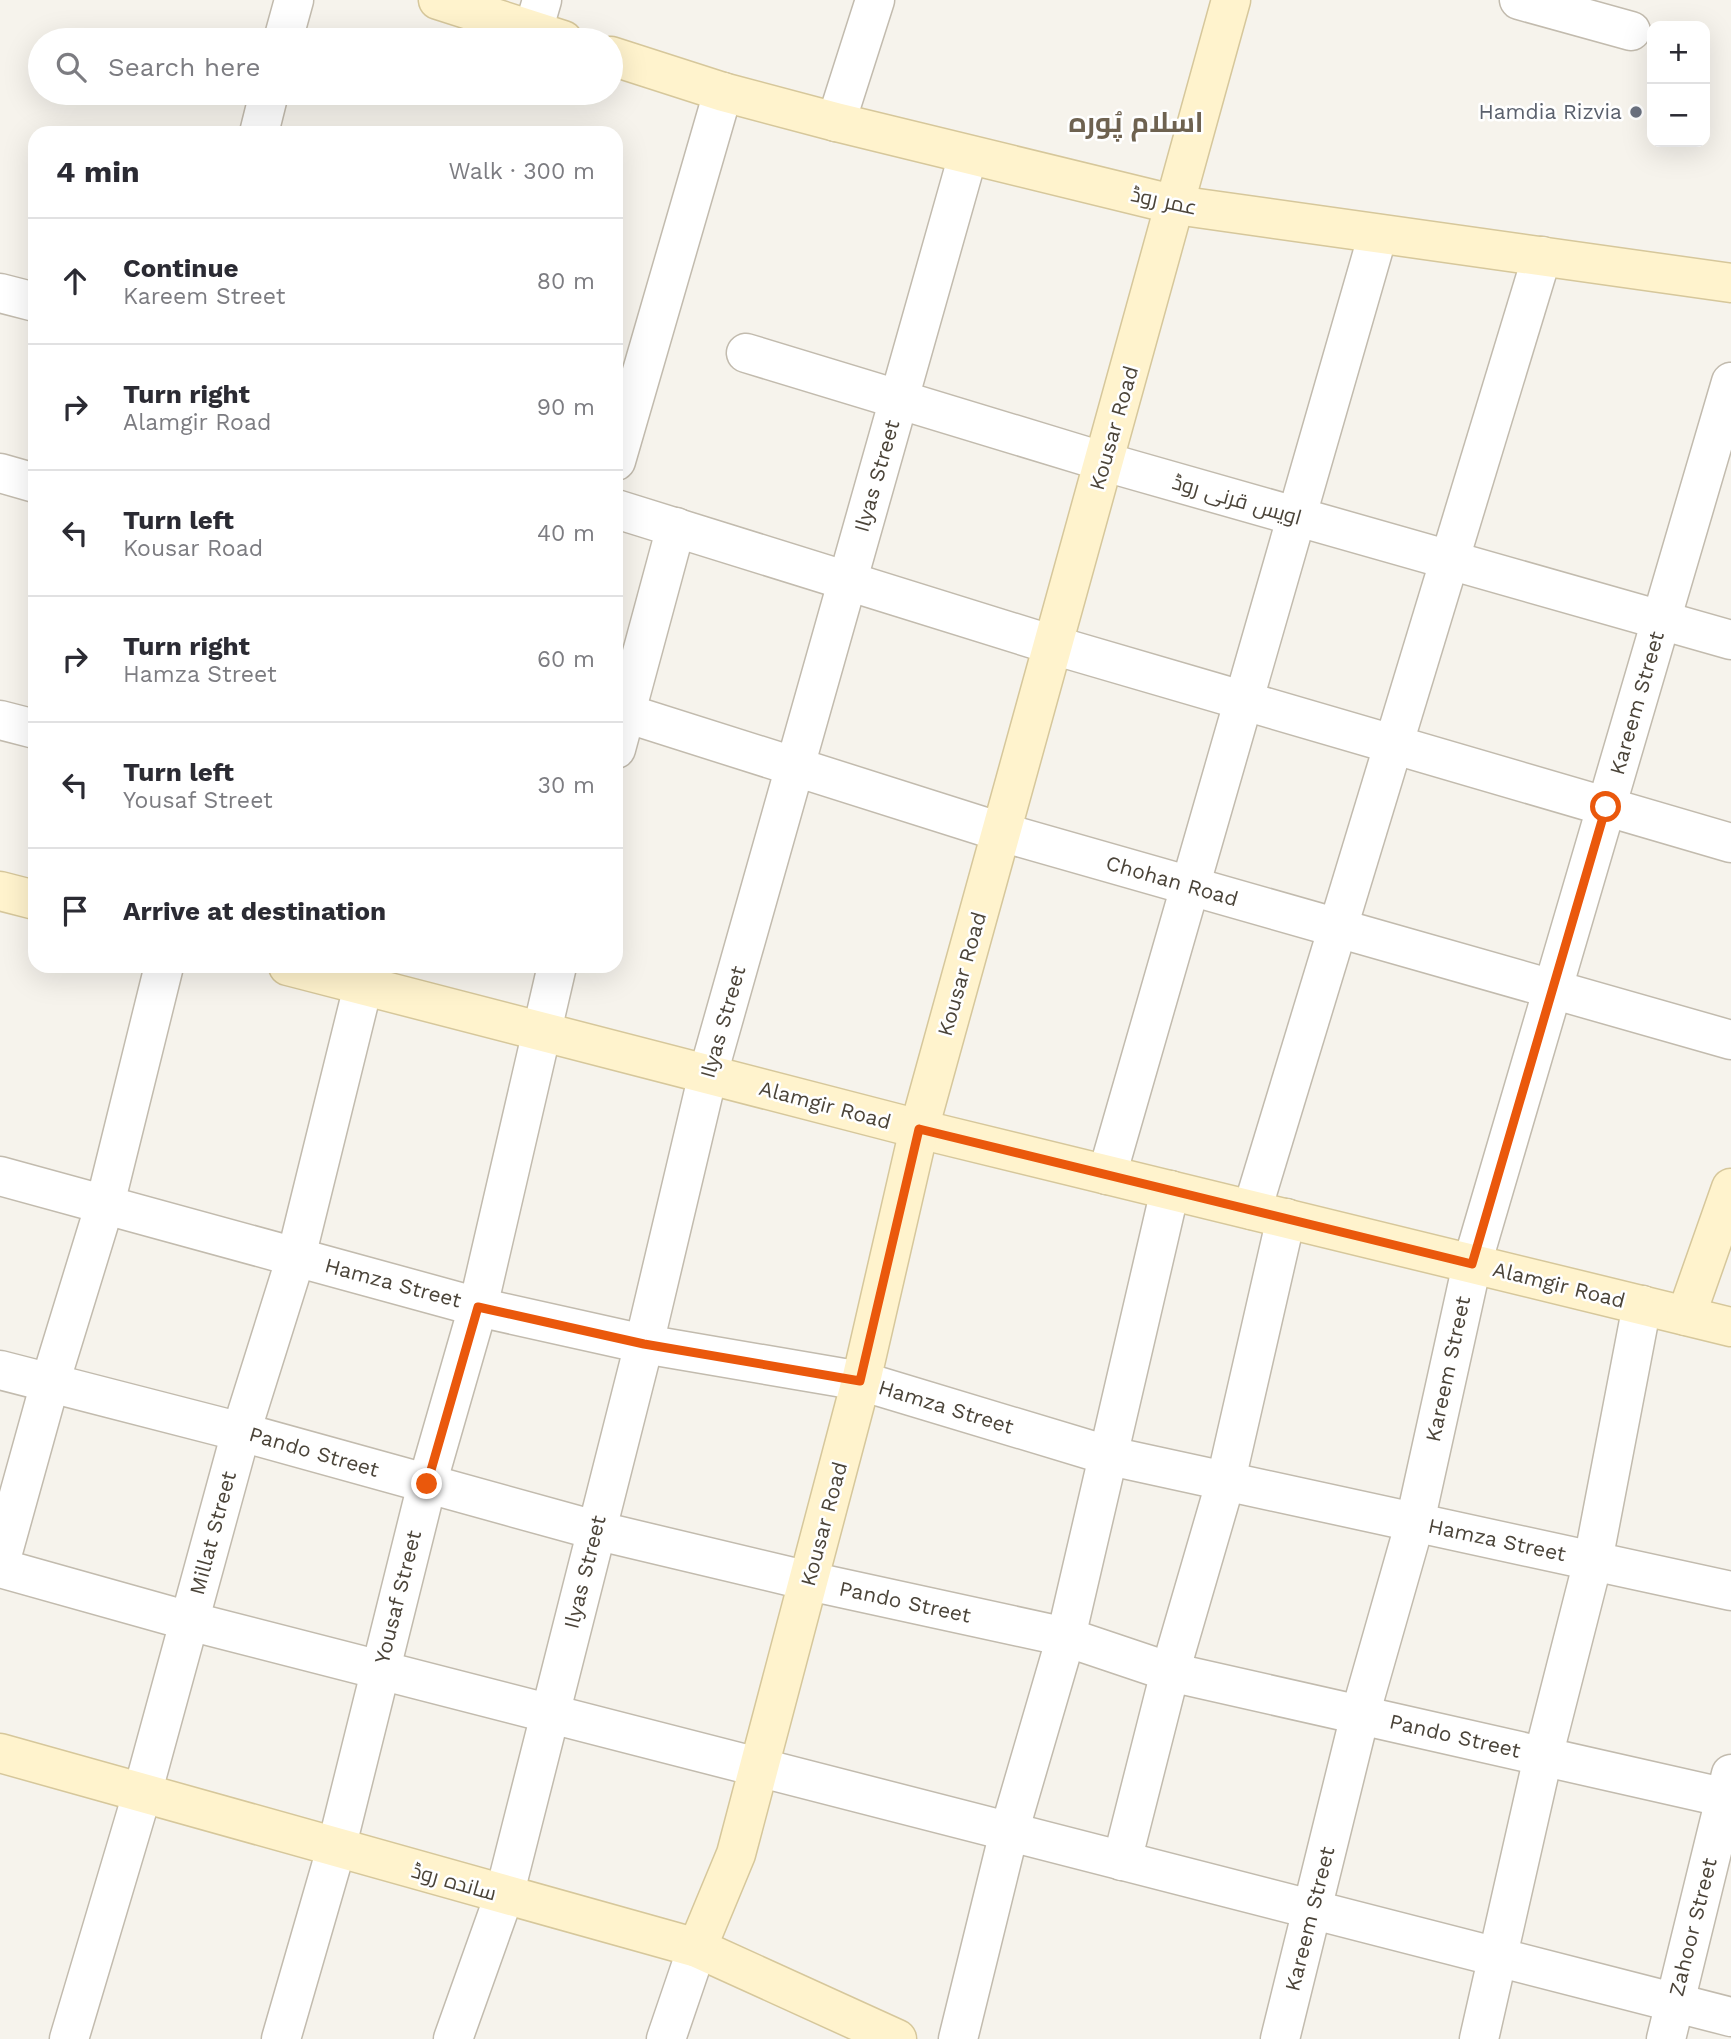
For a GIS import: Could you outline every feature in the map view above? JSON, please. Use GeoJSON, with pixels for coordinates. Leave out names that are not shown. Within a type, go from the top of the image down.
{"type":"FeatureCollection","features":[{"type":"Feature","properties":{"kind":"street"},"geometry":{"type":"LineString","coordinates":[[286,28],[294,0]]}},
{"type":"Feature","properties":{"kind":"street"},"geometry":{"type":"LineString","coordinates":[[438,0],[546,24]]}},
{"type":"Feature","properties":{"kind":"street"},"geometry":{"type":"LineString","coordinates":[[836,122],[875,0]]}},
{"type":"Feature","properties":{"kind":"street","name":"Kousar Road"},"geometry":{"type":"LineString","coordinates":[[697,1948],[736,1854],[860,1381],[919,1129],[1231,0]]}},
{"type":"Feature","properties":{"kind":"street"},"geometry":{"type":"LineString","coordinates":[[1519,0],[1630,31]]}},
{"type":"Feature","properties":{"kind":"street","name":"عمر روڈ"},"geometry":{"type":"LineString","coordinates":[[623,60],[723,92],[836,122],[1176,205],[1731,283]]}},
{"type":"Feature","properties":{"kind":"street"},"geometry":{"type":"LineString","coordinates":[[623,437],[723,92]]}},
{"type":"Feature","properties":{"kind":"street"},"geometry":{"type":"LineString","coordinates":[[260,126],[266,105]]}},
{"type":"Feature","properties":{"kind":"street","name":"Ilyas Street"},"geometry":{"type":"LineString","coordinates":[[453,2039],[503,1896],[644,1344],[708,1074],[968,155]]}},
{"type":"Feature","properties":{"kind":"street"},"geometry":{"type":"LineString","coordinates":[[1107,1175],[1378,234]]}},
{"type":"Feature","properties":{"kind":"street"},"geometry":{"type":"LineString","coordinates":[[1122,1861],[1170,1672],[1226,1480],[1269,1214],[1338,927],[1542,257]]}},
{"type":"Feature","properties":{"kind":"street"},"geometry":{"type":"LineString","coordinates":[[0,293],[28,300]]}},
{"type":"Feature","properties":{"kind":"street","name":"اویس قرنی روڈ"},"geometry":{"type":"LineString","coordinates":[[746,354],[1104,462],[1731,640]]}},
{"type":"Feature","properties":{"kind":"street","name":"Kareem Street"},"geometry":{"type":"LineString","coordinates":[[1280,2039],[1360,1715],[1415,1521],[1472,1264],[1731,383]]}},
{"type":"Feature","properties":{"kind":"street"},"geometry":{"type":"LineString","coordinates":[[0,473],[28,481]]}},
{"type":"Feature","properties":{"kind":"street"},"geometry":{"type":"LineString","coordinates":[[623,511],[1053,645],[1731,844]]}},
{"type":"Feature","properties":{"kind":"street"},"geometry":{"type":"LineString","coordinates":[[623,704],[676,527]]}},
{"type":"Feature","properties":{"kind":"street","name":"Chohan Road"},"geometry":{"type":"LineString","coordinates":[[623,712],[1001,832],[1731,1040]]}},
{"type":"Feature","properties":{"kind":"street"},"geometry":{"type":"LineString","coordinates":[[0,720],[28,727]]}},
{"type":"Feature","properties":{"kind":"street"},"geometry":{"type":"LineString","coordinates":[[0,891],[28,898]]}},
{"type":"Feature","properties":{"kind":"street"},"geometry":{"type":"LineString","coordinates":[[162,973],[105,1204],[50,1383],[0,1565],[189,1621],[381,1668],[550,1714],[1731,2017]]}},
{"type":"Feature","properties":{"kind":"street","name":"Alamgir Road"},"geometry":{"type":"LineString","coordinates":[[343,973],[366,976],[540,1031],[919,1129],[1731,1327]]}},
{"type":"Feature","properties":{"kind":"street","name":"Yousaf Street"},"geometry":{"type":"LineString","coordinates":[[281,2039],[336,1849],[427,1484],[478,1307],[555,973]]}},
{"type":"Feature","properties":{"kind":"street","name":"Millat Street"},"geometry":{"type":"LineString","coordinates":[[69,2039],[142,1794],[241,1432],[296,1257],[366,976]]}},
{"type":"Feature","properties":{"kind":"street","name":"Hamza Street"},"geometry":{"type":"LineString","coordinates":[[0,1176],[478,1307],[644,1344],[860,1381],[1110,1455],[1731,1591]]}},
{"type":"Feature","properties":{"kind":"street"},"geometry":{"type":"LineString","coordinates":[[1686,1316],[1731,1188]]}},
{"type":"Feature","properties":{"kind":"street"},"geometry":{"type":"LineString","coordinates":[[958,2039],[1009,1832],[1066,1637],[1170,1190]]}},
{"type":"Feature","properties":{"kind":"street"},"geometry":{"type":"LineString","coordinates":[[1479,2039],[1544,1757],[1593,1561],[1642,1305]]}},
{"type":"Feature","properties":{"kind":"street","name":"Pando Street"},"geometry":{"type":"LineString","coordinates":[[0,1370],[241,1432],[595,1530],[809,1581],[1066,1637],[1170,1672],[1544,1757],[1729,1790]]}},
{"type":"Feature","properties":{"kind":"street","name":"ساندہ روڈ"},"geometry":{"type":"LineString","coordinates":[[0,1753],[503,1896],[697,1948],[897,2039]]}},
{"type":"Feature","properties":{"kind":"street","name":"Zahoor Street"},"geometry":{"type":"LineString","coordinates":[[1665,2039],[1729,1790]]}},
{"type":"Feature","properties":{"kind":"street"},"geometry":{"type":"LineString","coordinates":[[666,2039],[697,1948]]}},
{"type":"Feature","properties":{"kind":"place","name":"Hamdia Rizvia"},"geometry":{"type":"Point","coordinates":[1636,112]}},
{"type":"Feature","properties":{"kind":"district","name":"اسلام پُورہ"},"geometry":{"type":"Point","coordinates":[1136,122]}},
{"type":"Feature","properties":{"kind":"route"},"geometry":{"type":"LineString","coordinates":[[427,1484],[478,1307],[644,1344],[860,1381],[919,1129],[1472,1264],[1606,807]]}}]}
